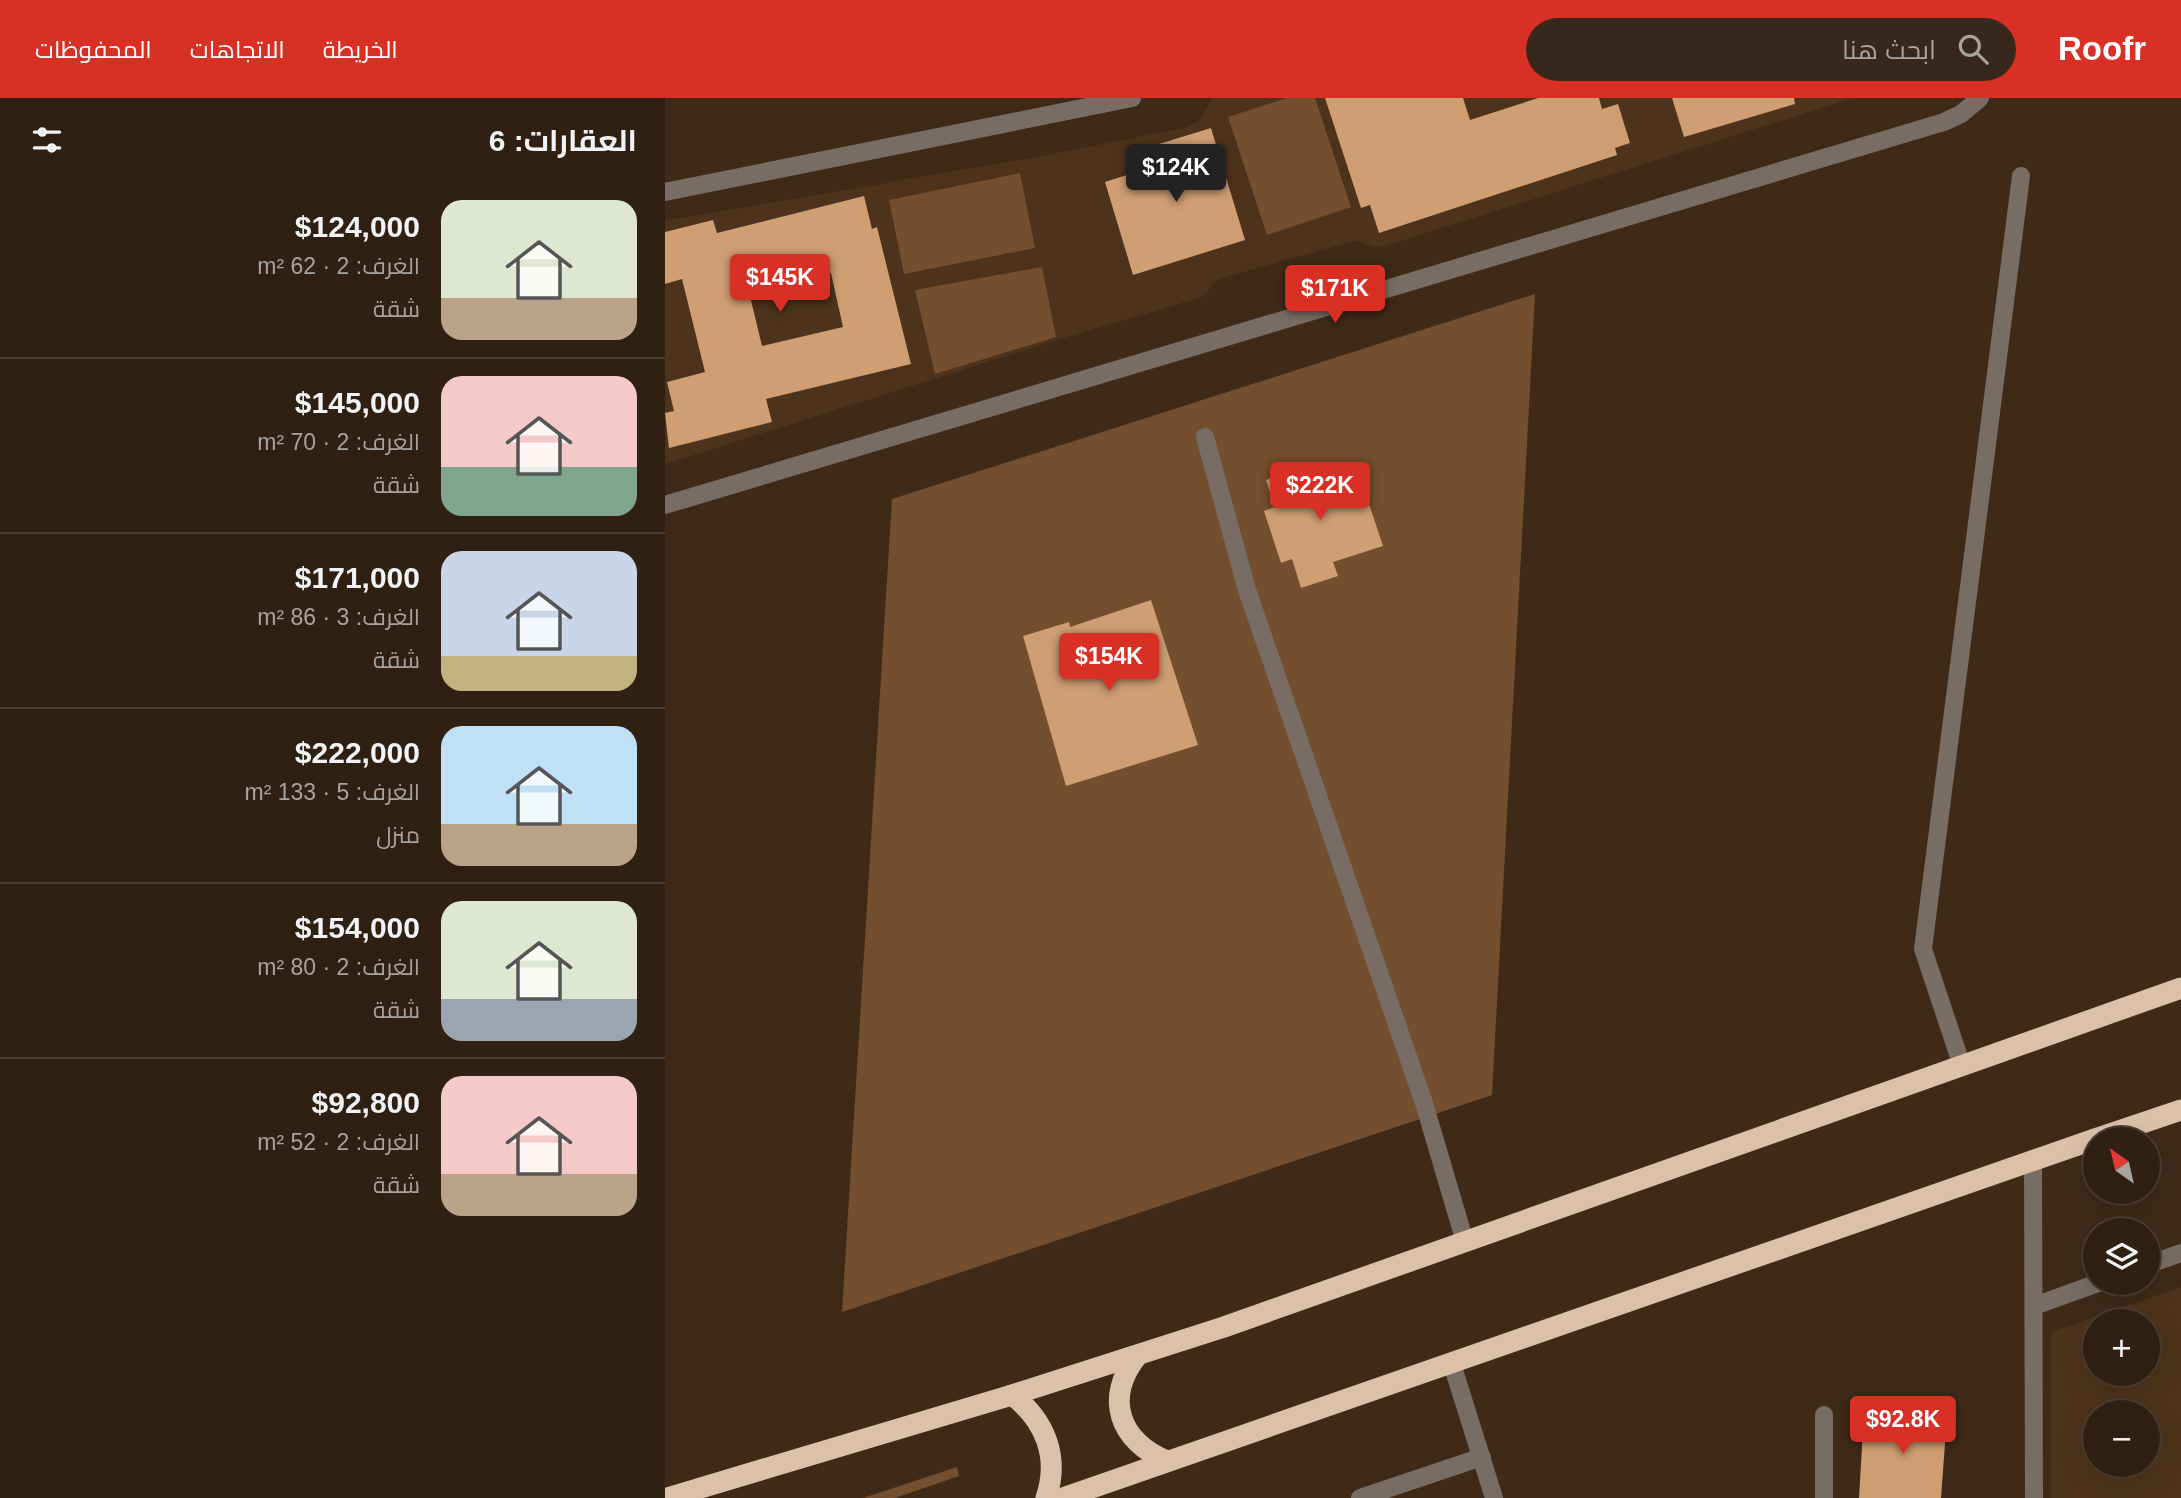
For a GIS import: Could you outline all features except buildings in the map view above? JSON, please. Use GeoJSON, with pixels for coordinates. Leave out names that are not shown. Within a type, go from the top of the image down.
{"type":"FeatureCollection","features":[{"type":"Feature","properties":{"kind":"highway"},"geometry":{"type":"LineString","coordinates":[[667,1498],[1137,1356],[2181,988]]}},
{"type":"Feature","properties":{"kind":"highway"},"geometry":{"type":"LineString","coordinates":[[2131,1127],[2181,1110]]}},
{"type":"Feature","properties":{"kind":"highway"},"geometry":{"type":"LineString","coordinates":[[1063,1498],[2083,1143]]}},
{"type":"Feature","properties":{"kind":"highway"},"geometry":{"type":"LineString","coordinates":[[1137,1356],[1128,1367],[1119,1395],[1124,1424],[1141,1447],[1167,1461]]}},
{"type":"Feature","properties":{"kind":"highway"},"geometry":{"type":"LineString","coordinates":[[1012,1395],[1032,1413],[1046,1435],[1052,1470],[1046,1498]]}},
{"type":"Feature","properties":{"kind":"street"},"geometry":{"type":"LineString","coordinates":[[665,192],[1132,98]]}},
{"type":"Feature","properties":{"kind":"street"},"geometry":{"type":"LineString","coordinates":[[665,505],[1944,122],[1961,114],[1979,98]]}},
{"type":"Feature","properties":{"kind":"street"},"geometry":{"type":"LineString","coordinates":[[1962,1066],[1923,949],[2021,176]]}},
{"type":"Feature","properties":{"kind":"street"},"geometry":{"type":"LineString","coordinates":[[1205,437],[1247,590],[1424,1103],[1465,1242]]}},
{"type":"Feature","properties":{"kind":"street"},"geometry":{"type":"LineString","coordinates":[[2033,1160],[2034,1498]]}},
{"type":"Feature","properties":{"kind":"street"},"geometry":{"type":"LineString","coordinates":[[2160,1260],[2181,1253]]}},
{"type":"Feature","properties":{"kind":"street"},"geometry":{"type":"LineString","coordinates":[[2034,1306],[2083,1288]]}},
{"type":"Feature","properties":{"kind":"street"},"geometry":{"type":"LineString","coordinates":[[1452,1364],[1494,1498]]}},
{"type":"Feature","properties":{"kind":"street"},"geometry":{"type":"LineString","coordinates":[[1824,1415],[1824,1498]]}},
{"type":"Feature","properties":{"kind":"street"},"geometry":{"type":"LineString","coordinates":[[1360,1498],[1482,1457]]}},
{"type":"Feature","properties":{"kind":"shaded area"},"geometry":{"type":"Polygon","coordinates":[[[1212,98],[1853,98],[1378,248],[1355,241],[1218,279],[1202,297],[665,464],[665,221],[1026,159],[1185,128],[1200,120],[1212,98]]]}},
{"type":"Feature","properties":{"kind":"shaded area"},"geometry":{"type":"Polygon","coordinates":[[[1287,98],[1315,98],[1351,207],[1267,235],[1228,117],[1287,98]]]}},
{"type":"Feature","properties":{"kind":"shaded area"},"geometry":{"type":"Polygon","coordinates":[[[1020,173],[1035,248],[904,274],[889,200],[1020,173]]]}},
{"type":"Feature","properties":{"kind":"shaded area"},"geometry":{"type":"Polygon","coordinates":[[[1042,267],[1056,337],[935,374],[915,290],[1042,267]]]}},
{"type":"Feature","properties":{"kind":"shaded area"},"geometry":{"type":"Polygon","coordinates":[[[1535,294],[1492,1095],[842,1312],[892,499],[1535,294]]]}},
{"type":"Feature","properties":{"kind":"shaded area"},"geometry":{"type":"Polygon","coordinates":[[[2181,1287],[2181,1498],[2051,1498],[2051,1332],[2083,1321],[2083,1386],[2160,1386],[2160,1309],[2117,1309],[2181,1287]]]}},
{"type":"Feature","properties":{"kind":"shaded area"},"geometry":{"type":"Polygon","coordinates":[[[957,1467],[959,1476],[895,1498],[863,1498],[957,1467]]]}}]}
